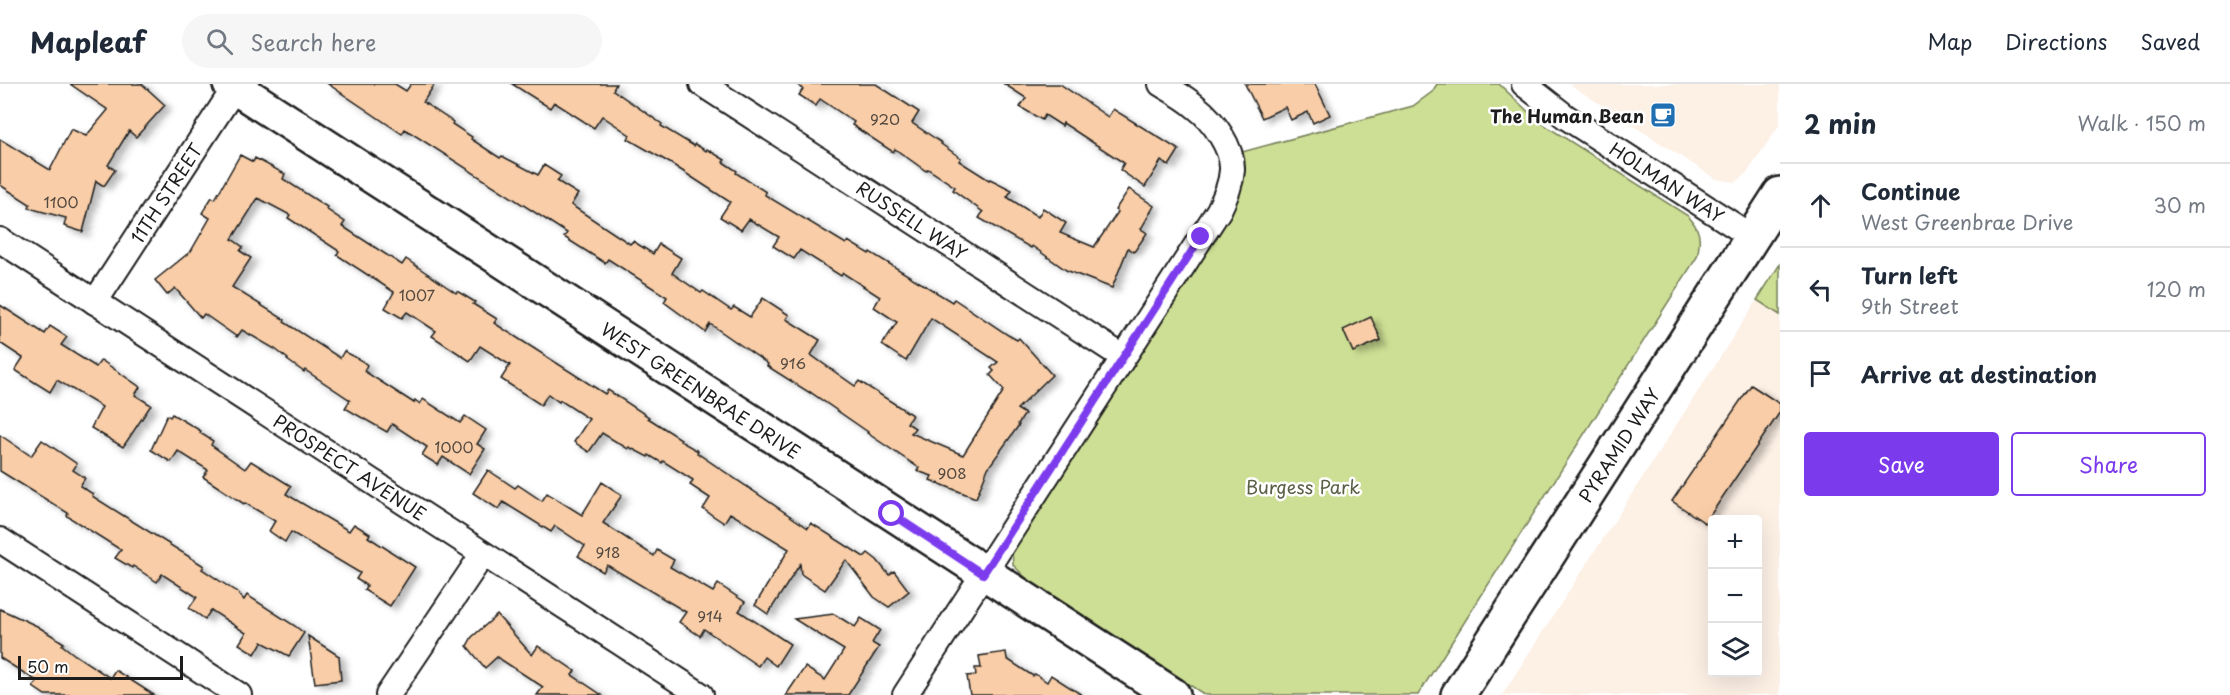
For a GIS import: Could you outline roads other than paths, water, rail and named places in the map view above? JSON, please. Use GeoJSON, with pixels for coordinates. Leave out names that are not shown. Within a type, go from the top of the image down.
{"type":"FeatureCollection","features":[{"type":"Feature","properties":{"kind":"street","name":"RUSSELL WAY"},"geometry":{"type":"LineString","coordinates":[[702,84],[1123,357]]}},
{"type":"Feature","properties":{"kind":"street"},"geometry":{"type":"LineString","coordinates":[[905,695],[1219,210],[1231,182],[1232,167],[1229,152],[1215,128],[1198,108],[1161,84]]}},
{"type":"Feature","properties":{"kind":"street","name":"HOLMAN WAY"},"geometry":{"type":"LineString","coordinates":[[1524,84],[1566,117],[1752,237]]}},
{"type":"Feature","properties":{"kind":"street","name":"11TH STREET"},"geometry":{"type":"LineString","coordinates":[[95,302],[234,85]]}},
{"type":"Feature","properties":{"kind":"street","name":"WEST GREENBRAE DRIVE"},"geometry":{"type":"LineString","coordinates":[[234,85],[983,574],[1173,695]]}},
{"type":"Feature","properties":{"kind":"street","name":"PYRAMID WAY"},"geometry":{"type":"LineString","coordinates":[[1458,695],[1780,194]]}},
{"type":"Feature","properties":{"kind":"street","name":"PROSPECT AVENUE"},"geometry":{"type":"LineString","coordinates":[[0,240],[701,695]]}},
{"type":"Feature","properties":{"kind":"street"},"geometry":{"type":"LineString","coordinates":[[0,540],[238,695]]}},
{"type":"Feature","properties":{"kind":"street"},"geometry":{"type":"LineString","coordinates":[[388,695],[483,554]]}},
{"type":"Feature","properties":{"kind":"place","name":"The Human Bean"},"geometry":{"type":"Point","coordinates":[1663,115]}},
{"type":"Feature","properties":{"kind":"park label","name":"Burgess Park"},"geometry":{"type":"Point","coordinates":[1303,486]}}]}
